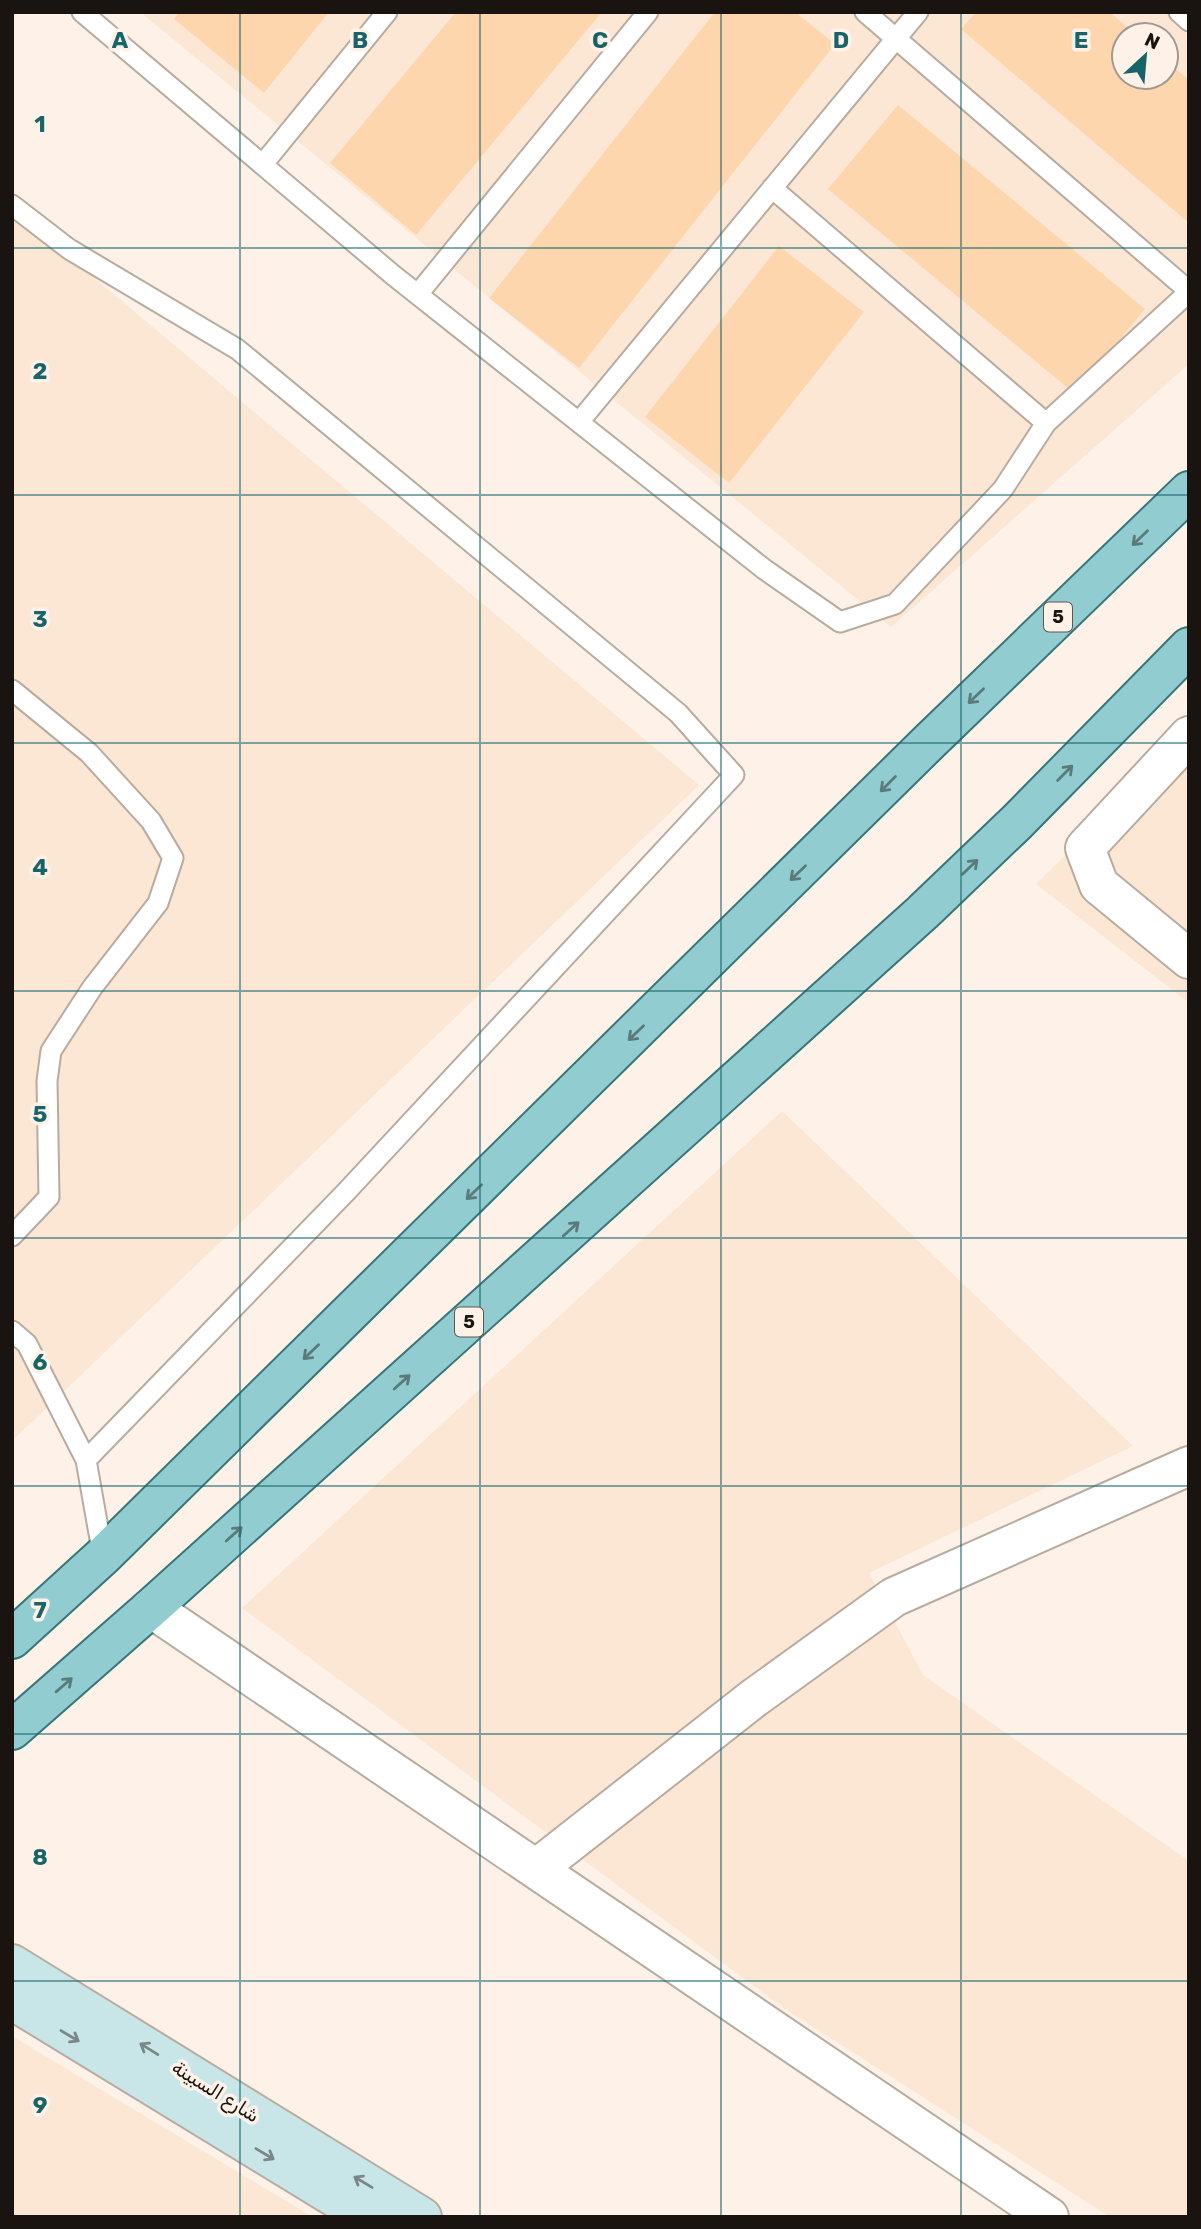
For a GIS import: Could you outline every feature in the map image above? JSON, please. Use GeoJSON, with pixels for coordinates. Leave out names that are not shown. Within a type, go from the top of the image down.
{"type":"FeatureCollection","features":[{"type":"Feature","properties":{"kind":"main road","name":"5"},"geometry":{"type":"LineString","coordinates":[[12,1639],[103,1556],[928,743],[1189,491]]}},
{"type":"Feature","properties":{"kind":"main road","name":"5"},"geometry":{"type":"LineString","coordinates":[[12,1730],[923,912],[1017,822],[1189,647]]}},
{"type":"Feature","properties":{"kind":"main road","name":"شارع السبينة"},"geometry":{"type":"LineString","coordinates":[[12,1964],[422,2217]]}},
{"type":"Feature","properties":{"kind":"main road"},"geometry":{"type":"LineString","coordinates":[[12,2000],[367,2217]]}},
{"type":"Feature","properties":{"kind":"street"},"geometry":{"type":"LineString","coordinates":[[1189,736],[1085,848],[1099,885],[1189,959]]}},
{"type":"Feature","properties":{"kind":"street"},"geometry":{"type":"LineString","coordinates":[[536,1869],[754,1698],[894,1597],[1189,1466]]}},
{"type":"Feature","properties":{"kind":"street"},"geometry":{"type":"LineString","coordinates":[[151,1608],[1049,2217]]}},
{"type":"Feature","properties":{"kind":"lane"},"geometry":{"type":"LineString","coordinates":[[82,12],[418,293],[764,569],[840,622],[895,604],[1003,489],[1046,423],[1189,292],[865,12]]}},
{"type":"Feature","properties":{"kind":"lane"},"geometry":{"type":"LineString","coordinates":[[263,164],[387,12]]}},
{"type":"Feature","properties":{"kind":"lane"},"geometry":{"type":"LineString","coordinates":[[418,293],[648,12]]}},
{"type":"Feature","properties":{"kind":"lane"},"geometry":{"type":"LineString","coordinates":[[579,422],[918,12]]}},
{"type":"Feature","properties":{"kind":"lane"},"geometry":{"type":"LineString","coordinates":[[1179,12],[1189,21]]}},
{"type":"Feature","properties":{"kind":"lane"},"geometry":{"type":"LineString","coordinates":[[772,188],[1046,423]]}},
{"type":"Feature","properties":{"kind":"lane"},"geometry":{"type":"LineString","coordinates":[[12,205],[69,249],[237,349],[678,713],[734,775],[346,1192],[86,1460]]}},
{"type":"Feature","properties":{"kind":"lane"},"geometry":{"type":"LineString","coordinates":[[12,690],[89,753],[150,821],[173,858],[158,903],[92,988],[51,1051],[47,1081],[48,1198],[12,1236]]}},
{"type":"Feature","properties":{"kind":"lane"},"geometry":{"type":"LineString","coordinates":[[12,1331],[27,1344],[86,1460],[103,1556]]}},
{"type":"Feature","properties":{"kind":"shaded area"},"geometry":{"type":"Polygon","coordinates":[[[140,12],[1189,12],[1189,364],[891,627],[140,12]]]}},
{"type":"Feature","properties":{"kind":"shaded area"},"geometry":{"type":"Polygon","coordinates":[[[12,209],[699,785],[12,1441],[12,209]]]}},
{"type":"Feature","properties":{"kind":"shaded area"},"geometry":{"type":"Polygon","coordinates":[[[1189,733],[1189,1003],[1036,884],[1189,733]]]}},
{"type":"Feature","properties":{"kind":"shaded area"},"geometry":{"type":"Polygon","coordinates":[[[782,1111],[1133,1446],[869,1573],[923,1675],[1189,1861],[1189,2217],[1110,2217],[785,2009],[242,1608],[782,1111]]]}},
{"type":"Feature","properties":{"kind":"shaded area"},"geometry":{"type":"Polygon","coordinates":[[[12,2036],[313,2217],[12,2217],[12,2036]]]}},
{"type":"Feature","properties":{"kind":"building"},"geometry":{"type":"Polygon","coordinates":[[[179,12],[329,12],[264,93],[174,19],[179,12]]]}},
{"type":"Feature","properties":{"kind":"building"},"geometry":{"type":"Polygon","coordinates":[[[456,12],[602,12],[416,235],[330,163],[456,12]]]}},
{"type":"Feature","properties":{"kind":"building"},"geometry":{"type":"Polygon","coordinates":[[[715,12],[795,12],[835,44],[579,368],[489,298],[715,12]]]}},
{"type":"Feature","properties":{"kind":"building"},"geometry":{"type":"Polygon","coordinates":[[[976,12],[1110,12],[1120,21],[1110,21],[1110,91],[1180,91],[1180,72],[1189,80],[1189,223],[961,29],[976,12]]]}},
{"type":"Feature","properties":{"kind":"building"},"geometry":{"type":"Polygon","coordinates":[[[898,105],[1145,309],[1075,394],[828,189],[898,105]]]}},
{"type":"Feature","properties":{"kind":"building"},"geometry":{"type":"Polygon","coordinates":[[[779,246],[864,312],[729,483],[645,417],[779,246]]]}}]}
